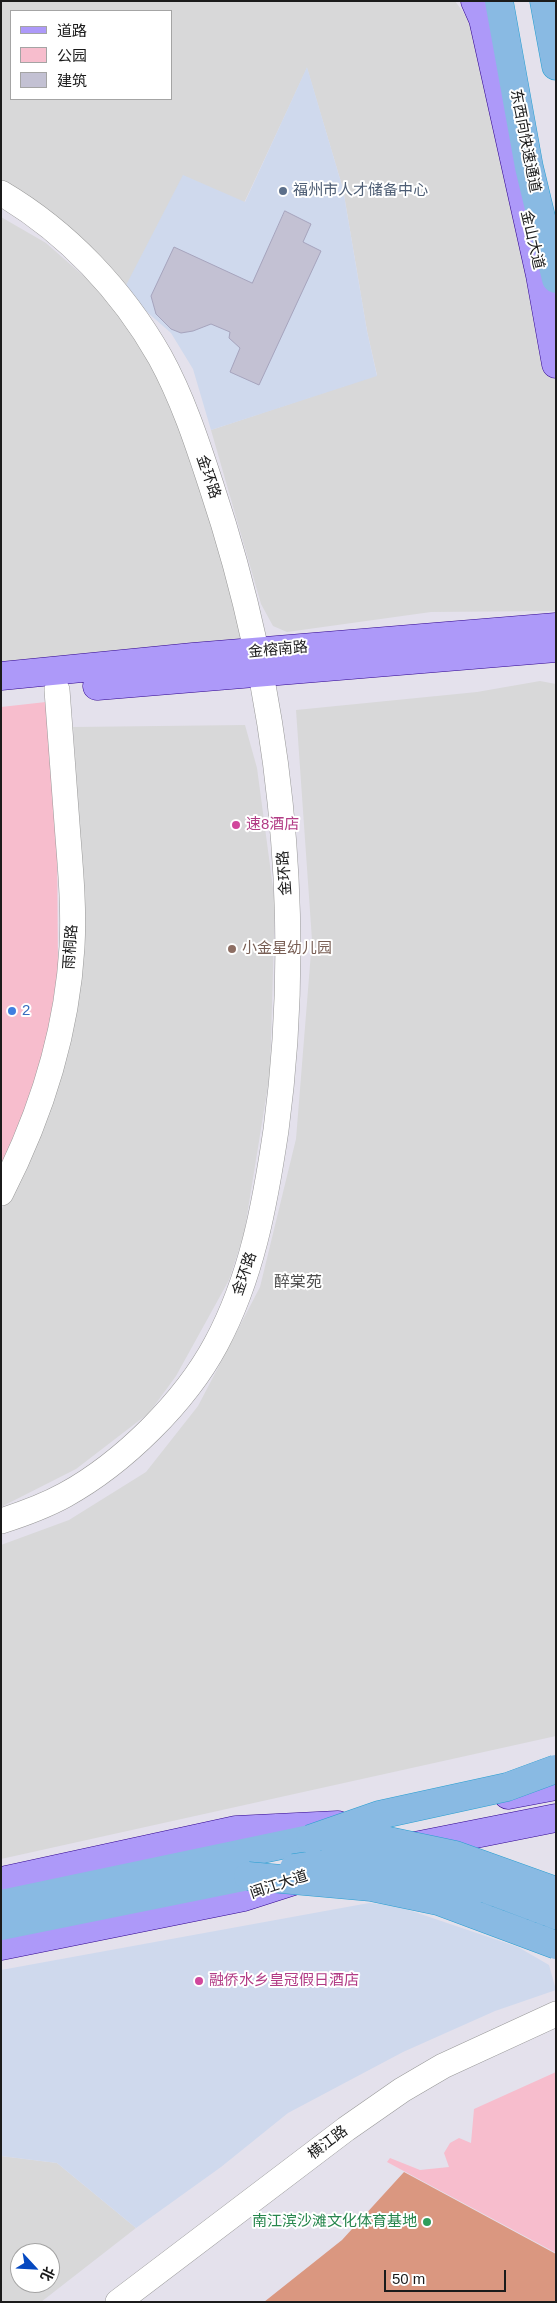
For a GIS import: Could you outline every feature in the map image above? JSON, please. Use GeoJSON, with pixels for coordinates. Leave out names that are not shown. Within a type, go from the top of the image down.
{"type":"FeatureCollection","features":[{"type":"Feature","properties":{"kind":"highway"},"geometry":{"type":"LineString","coordinates":[[544,1],[556,66]]}},
{"type":"Feature","properties":{"kind":"highway","name":"东西向快速通道"},"geometry":{"type":"LineString","coordinates":[[486,6],[556,279]]}},
{"type":"Feature","properties":{"kind":"highway"},"geometry":{"type":"LineString","coordinates":[[1,1904],[310,1839],[379,1815],[507,1787],[556,1769]]}},
{"type":"Feature","properties":{"kind":"highway"},"geometry":{"type":"LineString","coordinates":[[310,1839],[379,1839],[455,1855],[556,1891]]}},
{"type":"Feature","properties":{"kind":"highway"},"geometry":{"type":"LineString","coordinates":[[1,1926],[248,1876],[317,1864],[377,1863],[446,1876],[556,1915]]}},
{"type":"Feature","properties":{"kind":"highway"},"geometry":{"type":"LineString","coordinates":[[248,1876],[371,1886],[438,1901],[556,1945]]}},
{"type":"Feature","properties":{"kind":"main road","name":"金山大道"},"geometry":{"type":"LineString","coordinates":[[486,6],[556,364]]}},
{"type":"Feature","properties":{"kind":"main road","name":"金榕南路"},"geometry":{"type":"LineString","coordinates":[[1,695],[57,690],[259,662],[556,627]]}},
{"type":"Feature","properties":{"kind":"main road","name":"金榕南路"},"geometry":{"type":"LineString","coordinates":[[1,676],[556,648]]}},
{"type":"Feature","properties":{"kind":"main road"},"geometry":{"type":"LineString","coordinates":[[1,1881],[236,1830],[371,1824],[556,1786]]}},
{"type":"Feature","properties":{"kind":"main road","name":"闽江大道"},"geometry":{"type":"LineString","coordinates":[[1,1946],[244,1897],[377,1854],[556,1818]]}},
{"type":"Feature","properties":{"kind":"street","name":"金环路"},"geometry":{"type":"LineString","coordinates":[[1,193],[46,222],[90,264],[129,309],[158,354],[182,406],[215,496],[248,612],[269,712],[287,895],[288,980],[282,1082],[273,1152],[261,1218],[248,1268],[227,1322],[205,1363],[178,1399],[121,1454],[85,1483],[41,1507],[1,1521]]}},
{"type":"Feature","properties":{"kind":"street","name":"雨桐路"},"geometry":{"type":"LineString","coordinates":[[1,1193],[28,1133],[47,1082],[62,1017],[70,968],[73,908],[57,690]]}},
{"type":"Feature","properties":{"kind":"street","name":"横江路"},"geometry":{"type":"LineString","coordinates":[[118,2302],[346,2129],[402,2090],[442,2066],[556,2014]]}},
{"type":"Feature","properties":{"kind":"shaded area"},"geometry":{"type":"Polygon","coordinates":[[[1,1],[455,1],[477,31],[556,293],[556,611],[431,612],[287,632],[273,626],[261,604],[211,430],[377,375],[367,331],[343,189],[307,68],[244,203],[123,291],[1,188],[1,1]]]}},
{"type":"Feature","properties":{"kind":"shaded area"},"geometry":{"type":"Polygon","coordinates":[[[307,67],[343,189],[367,331],[377,376],[211,430],[193,369],[171,333],[123,291],[183,175],[245,202],[307,67]]]}},
{"type":"Feature","properties":{"kind":"shaded area"},"geometry":{"type":"Polygon","coordinates":[[[1,217],[46,243],[102,292],[146,354],[177,420],[214,526],[243,644],[1,665],[1,217]]]}},
{"type":"Feature","properties":{"kind":"shaded area","name":"醉棠苑"},"geometry":{"type":"Polygon","coordinates":[[[540,681],[556,684],[556,1736],[1,1859],[1,1545],[69,1520],[146,1472],[198,1406],[260,1287],[296,1139],[312,940],[296,710],[477,692],[540,681]]]}},
{"type":"Feature","properties":{"kind":"shaded area"},"geometry":{"type":"Polygon","coordinates":[[[245,725],[257,768],[275,903],[270,1073],[244,1234],[229,1280],[176,1376],[149,1413],[76,1469],[1,1507],[1,1211],[49,1098],[85,921],[73,727],[245,725]]]}},
{"type":"Feature","properties":{"kind":"shaded area"},"geometry":{"type":"Polygon","coordinates":[[[369,1903],[394,1905],[518,1947],[549,1965],[556,1990],[495,2011],[403,2052],[288,2113],[221,2167],[136,2228],[57,2163],[1,2156],[1,1970],[369,1903]]]}},
{"type":"Feature","properties":{"kind":"shaded area"},"geometry":{"type":"Polygon","coordinates":[[[1,2156],[57,2163],[136,2228],[60,2287],[60,2243],[10,2243],[10,2293],[53,2293],[41,2302],[1,2302],[1,2156]]]}},
{"type":"Feature","properties":{"kind":"shaded area","name":"南江滨沙滩文化体育基地"},"geometry":{"type":"Polygon","coordinates":[[[404,2172],[556,2254],[556,2302],[264,2302],[342,2240],[404,2172]]]}},
{"type":"Feature","properties":{"kind":"green space"},"geometry":{"type":"Polygon","coordinates":[[[46,702],[57,832],[58,970],[41,1077],[1,1178],[1,707],[46,702]]]}},
{"type":"Feature","properties":{"kind":"green space"},"geometry":{"type":"Polygon","coordinates":[[[556,2072],[556,2253],[387,2162],[390,2158],[420,2170],[449,2167],[444,2153],[450,2143],[459,2138],[471,2143],[474,2109],[556,2072]]]}},
{"type":"Feature","properties":{"kind":"building"},"geometry":{"type":"Polygon","coordinates":[[[285,211],[311,224],[303,242],[321,251],[259,385],[230,372],[240,348],[229,338],[230,332],[211,324],[193,331],[181,333],[171,329],[156,314],[151,296],[174,247],[252,283],[285,211]]]}},
{"type":"Feature","properties":{"kind":"place","name":"福州市人才储备中心"},"geometry":{"type":"Point","coordinates":[283,191]}},
{"type":"Feature","properties":{"kind":"place","name":"速8酒店"},"geometry":{"type":"Point","coordinates":[236,825]}},
{"type":"Feature","properties":{"kind":"place","name":"小金星幼儿园"},"geometry":{"type":"Point","coordinates":[232,949]}},
{"type":"Feature","properties":{"kind":"place","name":"2"},"geometry":{"type":"Point","coordinates":[12,1011]}},
{"type":"Feature","properties":{"kind":"place","name":"融侨水乡皇冠假日酒店"},"geometry":{"type":"Point","coordinates":[199,1981]}},
{"type":"Feature","properties":{"kind":"place","name":"南江滨沙滩文化体育基地"},"geometry":{"type":"Point","coordinates":[427,2222]}},
{"type":"Feature","properties":{"kind":"district","name":"醉棠苑"},"geometry":{"type":"Point","coordinates":[298,1283]}}]}
